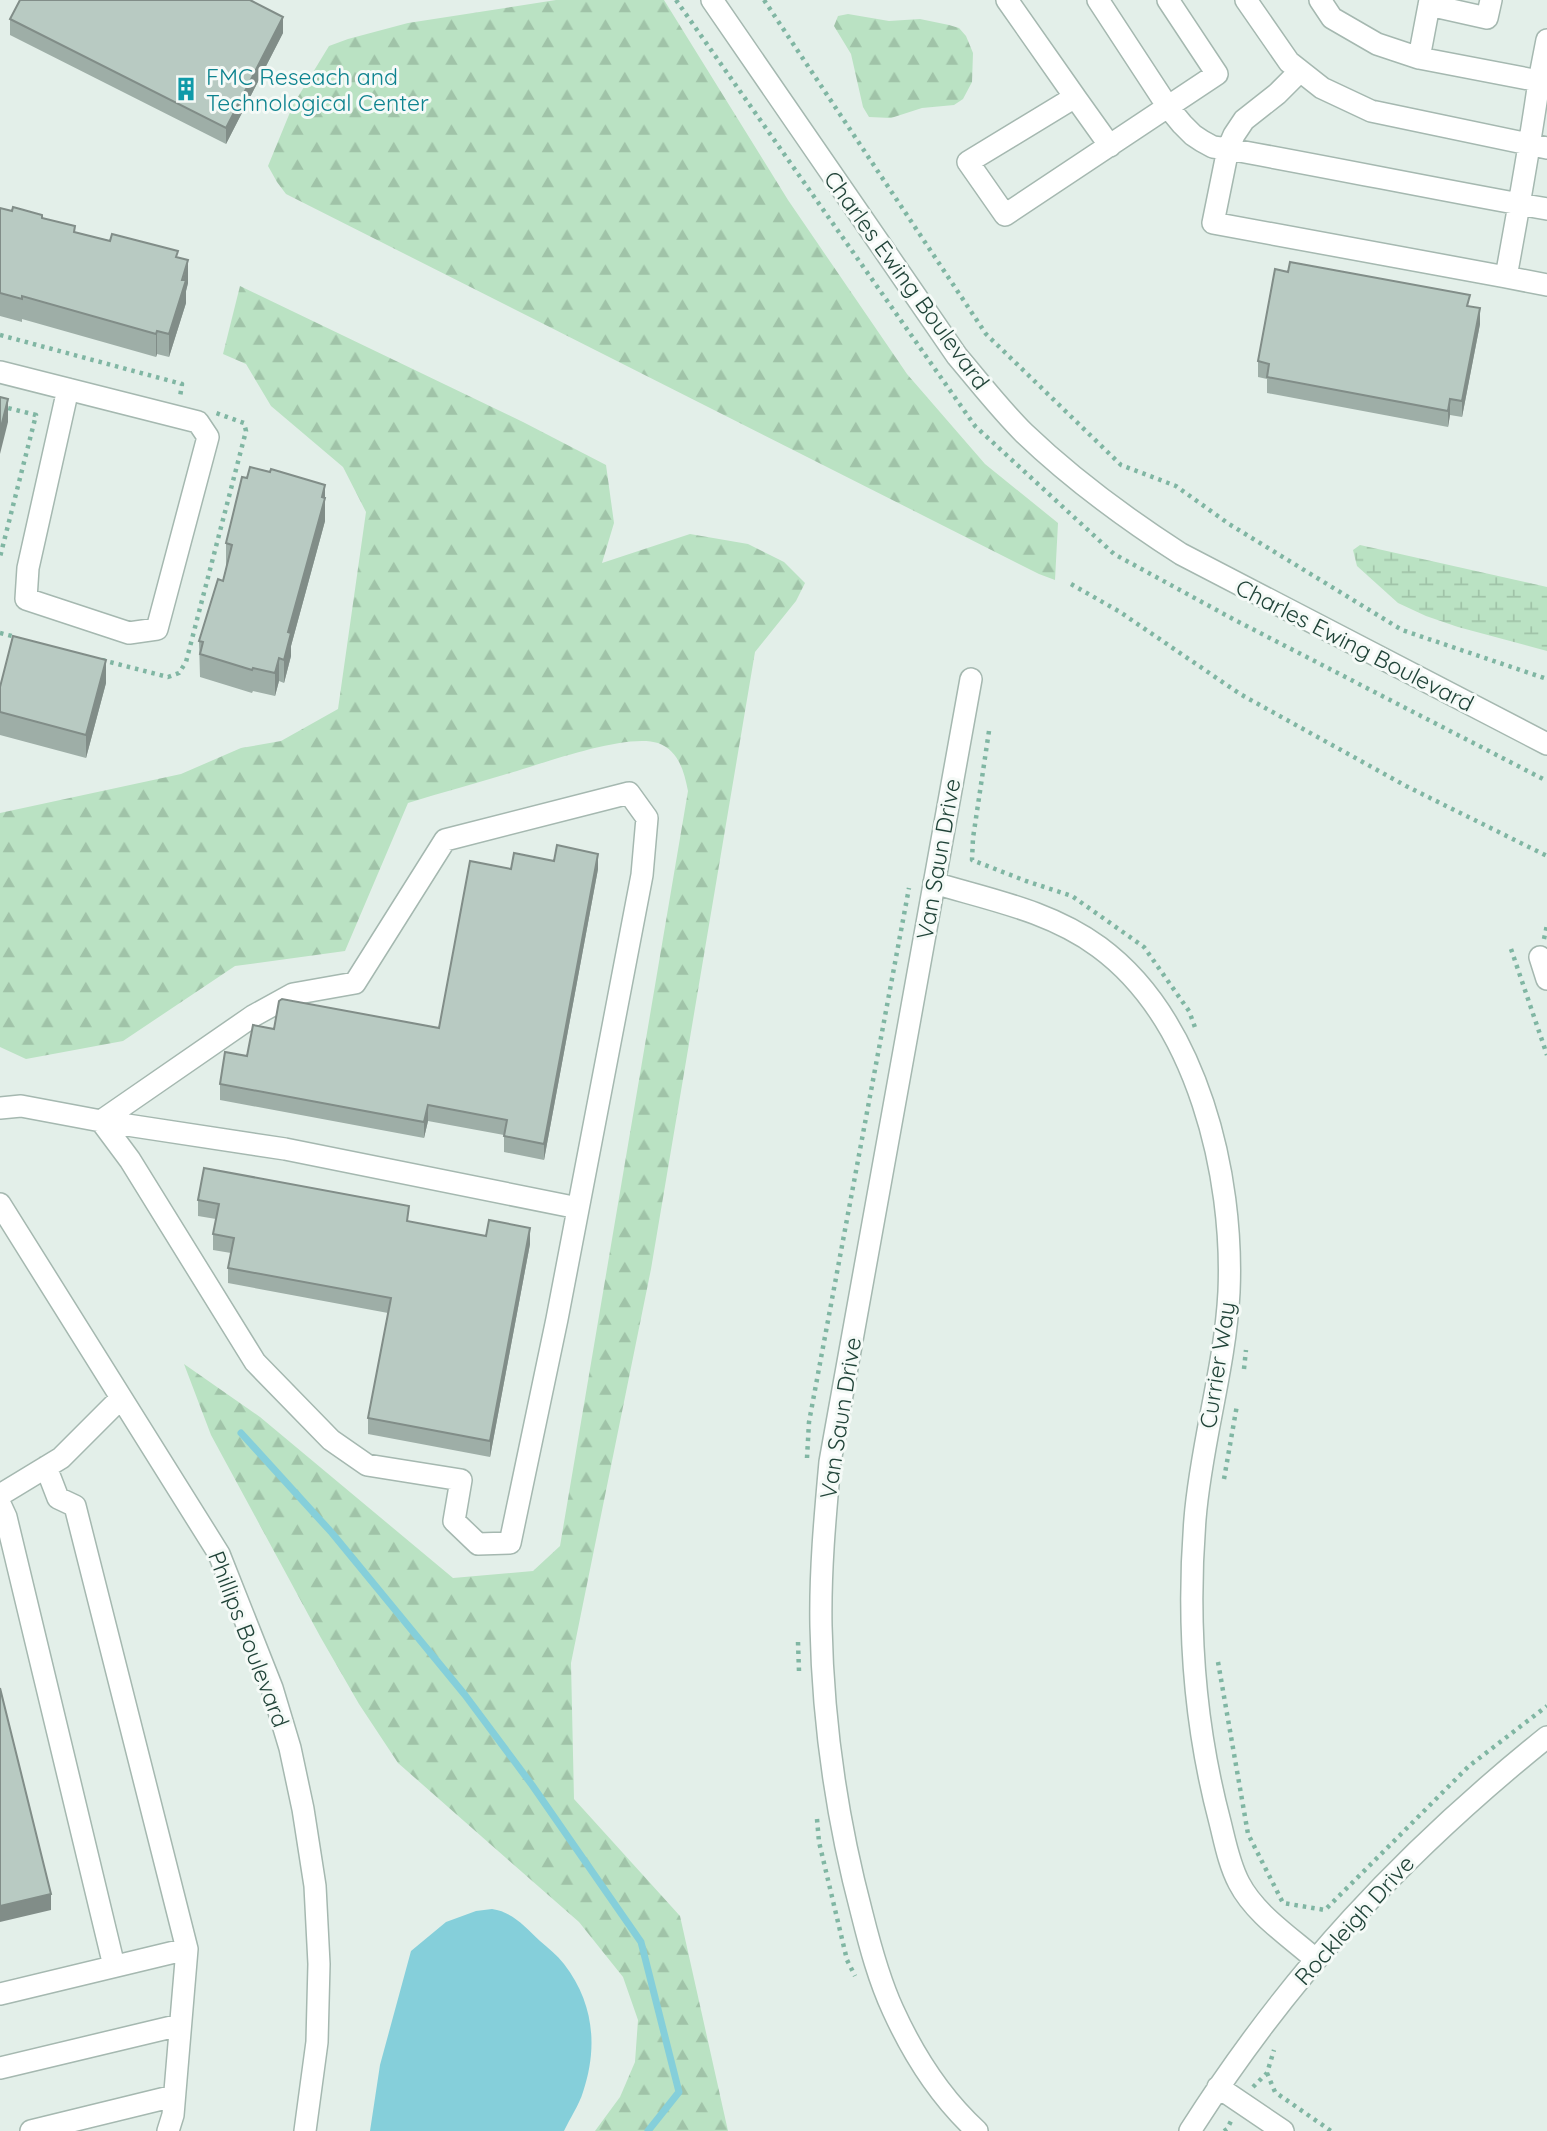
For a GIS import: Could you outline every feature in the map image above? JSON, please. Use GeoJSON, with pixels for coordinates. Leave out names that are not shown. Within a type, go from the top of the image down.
{"type":"FeatureCollection","features":[{"type":"Feature","properties":{"kind":"street","name":"Charles Ewing Boulevard"},"geometry":{"type":"LineString","coordinates":[[712,0],[957,356],[1023,431],[1059,466],[1128,520],[1181,554],[1547,744]]}},
{"type":"Feature","properties":{"kind":"street"},"geometry":{"type":"LineString","coordinates":[[1007,0],[1110,146]]}},
{"type":"Feature","properties":{"kind":"street"},"geometry":{"type":"LineString","coordinates":[[1098,0],[1168,107],[1193,135],[1213,146],[1547,209]]}},
{"type":"Feature","properties":{"kind":"street"},"geometry":{"type":"LineString","coordinates":[[1075,97],[968,162],[1005,215],[1217,74],[1168,0]]}},
{"type":"Feature","properties":{"kind":"street"},"geometry":{"type":"LineString","coordinates":[[1246,0],[1289,62],[1322,88],[1370,111],[1538,146]]}},
{"type":"Feature","properties":{"kind":"street"},"geometry":{"type":"LineString","coordinates":[[1320,0],[1332,18],[1377,44],[1419,58],[1539,81]]}},
{"type":"Feature","properties":{"kind":"street"},"geometry":{"type":"LineString","coordinates":[[1419,58],[1429,2],[1488,18],[1491,0]]}},
{"type":"Feature","properties":{"kind":"street"},"geometry":{"type":"LineString","coordinates":[[1506,277],[1519,204],[1538,146],[1539,81],[1547,40]]}},
{"type":"Feature","properties":{"kind":"street"},"geometry":{"type":"LineString","coordinates":[[1300,71],[1277,94],[1244,120],[1234,135],[1228,149],[1213,223],[1547,285]]}},
{"type":"Feature","properties":{"kind":"street"},"geometry":{"type":"LineString","coordinates":[[0,372],[68,389],[198,422],[208,437],[157,629],[129,633],[26,599],[28,568],[68,389]]}},
{"type":"Feature","properties":{"kind":"street","name":"Van Saun Drive"},"geometry":{"type":"LineString","coordinates":[[971,679],[830,1462],[822,1544],[821,1626],[825,1707],[835,1788],[850,1869],[871,1948],[891,2007],[911,2046],[939,2088],[977,2131]]}},
{"type":"Feature","properties":{"kind":"street"},"geometry":{"type":"LineString","coordinates":[[629,793],[647,818],[642,875],[510,1542],[478,1544],[454,1521],[461,1480],[367,1465],[331,1440],[255,1362],[130,1160],[102,1121],[253,1016],[293,995],[355,983],[444,840],[629,793]]}},
{"type":"Feature","properties":{"kind":"street","name":"Currier Way"},"geometry":{"type":"LineString","coordinates":[[934,883],[1033,912],[1066,926],[1100,947],[1130,974],[1153,1001],[1174,1036],[1195,1083],[1212,1133],[1229,1239],[1229,1293],[1223,1346],[1203,1450],[1195,1518],[1193,1653],[1199,1720],[1211,1790],[1239,1882],[1251,1901],[1315,1959]]}},
{"type":"Feature","properties":{"kind":"street"},"geometry":{"type":"LineString","coordinates":[[1541,957],[1547,979]]}},
{"type":"Feature","properties":{"kind":"street"},"geometry":{"type":"LineString","coordinates":[[0,1108],[21,1106],[285,1149],[578,1208]]}},
{"type":"Feature","properties":{"kind":"street","name":"Phillips Boulevard"},"geometry":{"type":"LineString","coordinates":[[0,1204],[219,1554],[272,1688],[290,1748],[313,1873],[319,1964],[317,2042],[305,2131]]}},
{"type":"Feature","properties":{"kind":"street"},"geometry":{"type":"LineString","coordinates":[[0,1495],[61,1458],[121,1398]]}},
{"type":"Feature","properties":{"kind":"street"},"geometry":{"type":"LineString","coordinates":[[46,1467],[58,1498],[75,1506],[187,1949],[173,2115],[168,2131]]}},
{"type":"Feature","properties":{"kind":"street"},"geometry":{"type":"LineString","coordinates":[[0,1504],[6,1517],[114,1966]]}},
{"type":"Feature","properties":{"kind":"street","name":"Rockleigh Drive"},"geometry":{"type":"LineString","coordinates":[[1190,2131],[1258,2031],[1315,1959],[1378,1889],[1434,1833],[1493,1780],[1547,1737]]}},
{"type":"Feature","properties":{"kind":"street"},"geometry":{"type":"LineString","coordinates":[[0,1994],[187,1949]]}},
{"type":"Feature","properties":{"kind":"street"},"geometry":{"type":"LineString","coordinates":[[0,2068],[180,2025]]}},
{"type":"Feature","properties":{"kind":"street"},"geometry":{"type":"LineString","coordinates":[[1218,2087],[1283,2131]]}},
{"type":"Feature","properties":{"kind":"street"},"geometry":{"type":"LineString","coordinates":[[31,2131],[174,2096]]}},
{"type":"Feature","properties":{"kind":"path"},"geometry":{"type":"LineString","coordinates":[[764,0],[986,334],[1121,465],[1176,486],[1229,524],[1402,630],[1547,679]]}},
{"type":"Feature","properties":{"kind":"path"},"geometry":{"type":"LineString","coordinates":[[0,335],[182,384],[179,402]]}},
{"type":"Feature","properties":{"kind":"path"},"geometry":{"type":"LineString","coordinates":[[0,406],[36,415],[0,557]]}},
{"type":"Feature","properties":{"kind":"path"},"geometry":{"type":"LineString","coordinates":[[91,657],[168,677],[179,673],[186,662],[246,431],[243,423],[214,413]]}},
{"type":"Feature","properties":{"kind":"path"},"geometry":{"type":"LineString","coordinates":[[1071,584],[1120,612],[1240,694],[1406,786],[1547,856]]}},
{"type":"Feature","properties":{"kind":"path"},"geometry":{"type":"LineString","coordinates":[[0,633],[26,640]]}},
{"type":"Feature","properties":{"kind":"path"},"geometry":{"type":"LineString","coordinates":[[1511,949],[1547,1055]]}},
{"type":"Feature","properties":{"kind":"path"},"geometry":{"type":"LineString","coordinates":[[1275,2047],[1267,2073],[1275,2092],[1331,2131]]}},
{"type":"Feature","properties":{"kind":"green space"},"geometry":{"type":"Polygon","coordinates":[[[556,0],[664,0],[788,200],[907,374],[985,464],[1058,523],[1055,580],[286,194],[277,182],[268,166],[293,105],[329,46],[408,23],[556,0]]]}},
{"type":"Feature","properties":{"kind":"green space"},"geometry":{"type":"Polygon","coordinates":[[[848,14],[889,21],[920,19],[959,28],[966,36],[973,53],[972,82],[963,99],[954,105],[922,108],[891,118],[869,117],[863,107],[851,54],[834,26],[838,16],[848,14]]]}},
{"type":"Feature","properties":{"kind":"green space"},"geometry":{"type":"Polygon","coordinates":[[[240,286],[523,422],[606,465],[614,523],[602,563],[690,534],[748,544],[784,562],[805,583],[796,601],[755,652],[651,1269],[571,1663],[574,1799],[680,1916],[728,2131],[595,2131],[620,2097],[635,2062],[638,2020],[623,1977],[579,1922],[398,1763],[359,1704],[321,1638],[211,1435],[184,1364],[260,1417],[453,1578],[533,1571],[560,1546],[688,791],[676,756],[658,743],[645,741],[609,745],[408,803],[345,951],[235,966],[123,1041],[26,1059],[0,1047],[0,813],[181,774],[241,748],[281,741],[338,709],[366,512],[343,467],[271,406],[246,364],[223,354],[240,286]]]}},
{"type":"Feature","properties":{"kind":"green space"},"geometry":{"type":"Polygon","coordinates":[[[1360,545],[1547,587],[1547,651],[1458,627],[1398,603],[1357,566],[1353,550],[1360,545]]]}},
{"type":"Feature","properties":{"kind":"water"},"geometry":{"type":"Polygon","coordinates":[[[492,1909],[506,1913],[518,1921],[558,1958],[582,1994],[590,2026],[591,2058],[581,2097],[564,2131],[370,2131],[380,2065],[411,1951],[446,1922],[476,1911],[492,1909]]]}},
{"type":"Feature","properties":{"kind":"building","name":"FMC Reseach and Technological Center"},"geometry":{"type":"Polygon","coordinates":[[[20,0],[250,0],[283,17],[226,128],[10,19],[20,0]]]}},
{"type":"Feature","properties":{"kind":"building"},"geometry":{"type":"Polygon","coordinates":[[[13,207],[75,226],[74,232],[110,241],[112,234],[178,251],[176,257],[188,260],[182,280],[186,280],[169,334],[157,331],[156,334],[22,296],[22,299],[0,293],[0,208],[12,211],[13,207]]]}},
{"type":"Feature","properties":{"kind":"building"},"geometry":{"type":"Polygon","coordinates":[[[1290,262],[1470,295],[1467,306],[1480,308],[1462,401],[1450,399],[1448,411],[1267,377],[1269,364],[1258,361],[1275,269],[1288,272],[1290,262]]]}},
{"type":"Feature","properties":{"kind":"building"},"geometry":{"type":"Polygon","coordinates":[[[0,397],[8,399],[0,431],[0,397]]]}},
{"type":"Feature","properties":{"kind":"building"},"geometry":{"type":"Polygon","coordinates":[[[250,467],[270,472],[271,469],[325,485],[322,497],[325,498],[288,632],[291,633],[284,660],[279,658],[275,673],[253,668],[252,670],[200,654],[203,642],[199,641],[218,579],[223,581],[232,545],[226,543],[242,477],[247,478],[250,467]]]}},
{"type":"Feature","properties":{"kind":"building"},"geometry":{"type":"Polygon","coordinates":[[[13,636],[106,660],[86,735],[0,712],[0,687],[13,636]]]}},
{"type":"Feature","properties":{"kind":"building"},"geometry":{"type":"Polygon","coordinates":[[[557,845],[598,854],[544,1144],[504,1136],[507,1120],[428,1105],[424,1122],[220,1084],[225,1052],[247,1056],[253,1025],[274,1029],[279,1001],[282,999],[439,1028],[470,861],[511,869],[514,853],[554,861],[557,845]]]}},
{"type":"Feature","properties":{"kind":"building"},"geometry":{"type":"Polygon","coordinates":[[[204,1168],[409,1206],[407,1221],[486,1236],[489,1220],[530,1228],[490,1441],[368,1418],[391,1298],[228,1268],[234,1238],[213,1234],[219,1204],[198,1200],[204,1168]]]}},
{"type":"Feature","properties":{"kind":"building"},"geometry":{"type":"Polygon","coordinates":[[[0,1688],[51,1894],[0,1906],[0,1688]]]}},
{"type":"Feature","properties":{"kind":"waterway"},"geometry":{"type":"LineString","coordinates":[[241,1433],[332,1533],[465,1695],[532,1785],[641,1942],[679,2092],[648,2131]]}},
{"type":"Feature","properties":{"kind":"place","name":"FMC Reseach and Technological Center"},"geometry":{"type":"Point","coordinates":[186,89]}}]}
